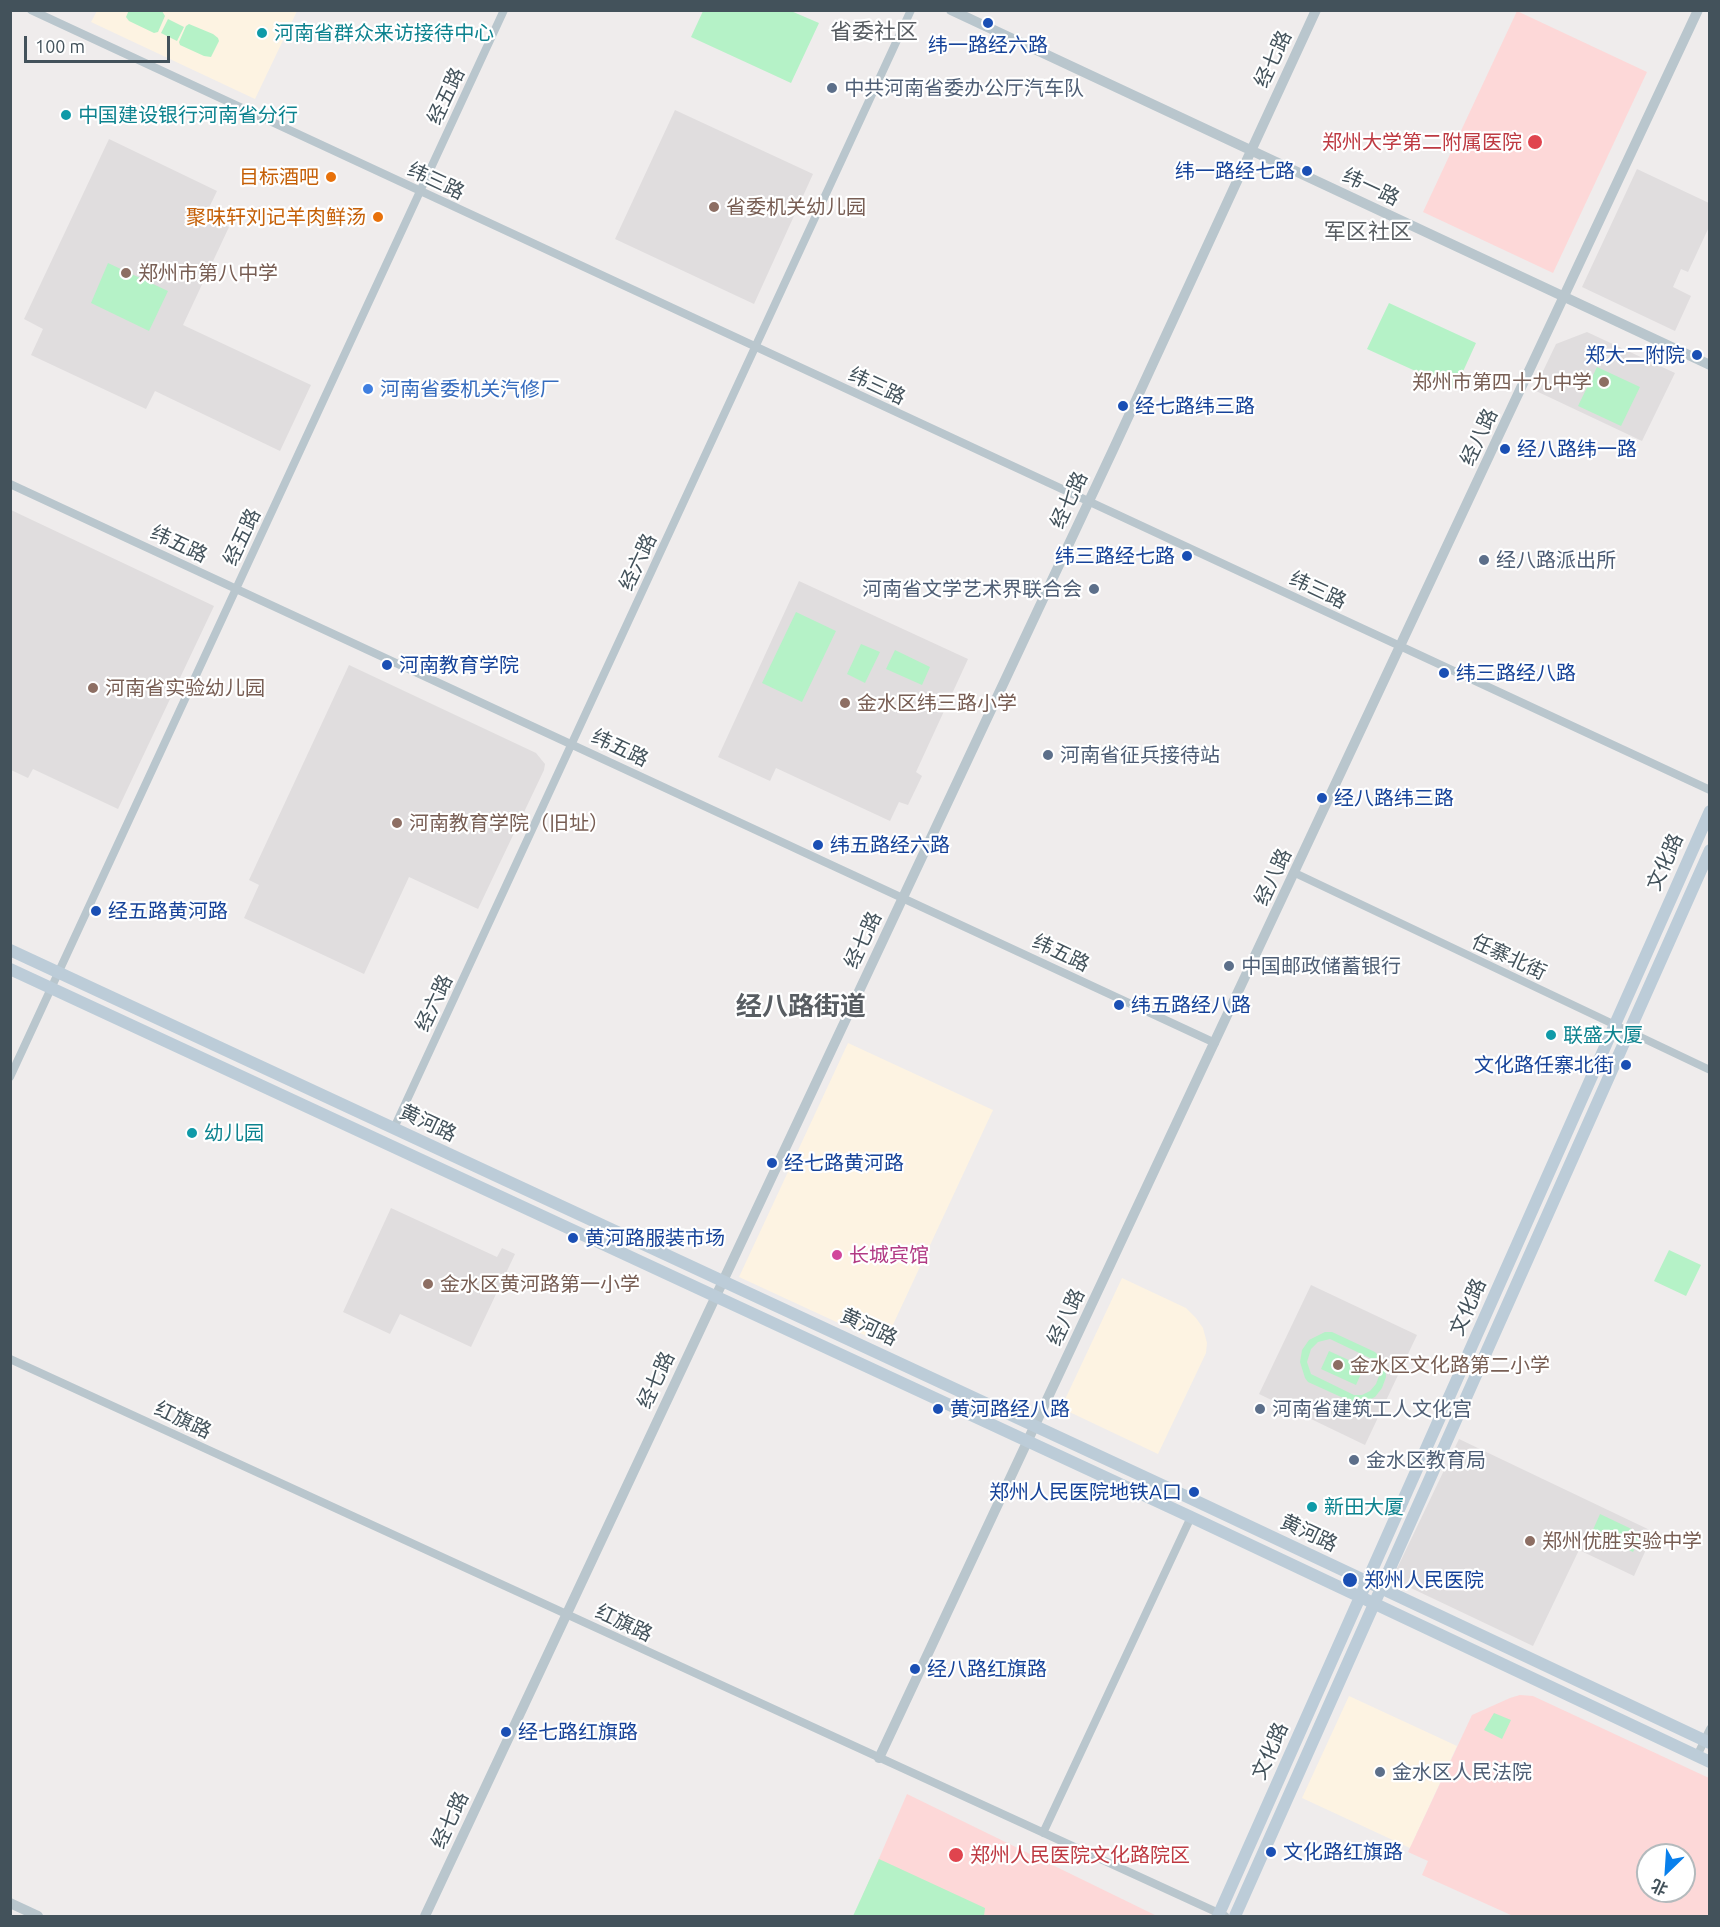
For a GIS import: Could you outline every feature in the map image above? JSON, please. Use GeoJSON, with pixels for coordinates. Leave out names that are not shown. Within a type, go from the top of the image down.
{"type":"FeatureCollection","features":[{"type":"Feature","properties":{"kind":"main road","name":"文化路"},"geometry":{"type":"LineString","coordinates":[[1220,1916],[1710,811]]}},
{"type":"Feature","properties":{"kind":"main road","name":"文化路"},"geometry":{"type":"LineString","coordinates":[[1235,1917],[1710,850]]}},
{"type":"Feature","properties":{"kind":"main road","name":"黄河路"},"geometry":{"type":"LineString","coordinates":[[10,950],[1035,1426],[1707,1742]]}},
{"type":"Feature","properties":{"kind":"main road","name":"黄河路"},"geometry":{"type":"LineString","coordinates":[[10,969],[1191,1517],[1710,1762]]}},
{"type":"Feature","properties":{"kind":"street","name":"纬三路"},"geometry":{"type":"LineString","coordinates":[[31,10],[1710,790]]}},
{"type":"Feature","properties":{"kind":"street","name":"经五路"},"geometry":{"type":"LineString","coordinates":[[10,1077],[504,10]]}},
{"type":"Feature","properties":{"kind":"street","name":"经六路"},"geometry":{"type":"LineString","coordinates":[[394,1128],[911,10]]}},
{"type":"Feature","properties":{"kind":"street","name":"纬一路"},"geometry":{"type":"LineString","coordinates":[[951,10],[1710,365]]}},
{"type":"Feature","properties":{"kind":"street","name":"经七路"},"geometry":{"type":"LineString","coordinates":[[425,1917],[1316,10]]}},
{"type":"Feature","properties":{"kind":"street","name":"经八路"},"geometry":{"type":"LineString","coordinates":[[879,1758],[1698,10]]}},
{"type":"Feature","properties":{"kind":"street","name":"纬五路"},"geometry":{"type":"LineString","coordinates":[[10,484],[1215,1043]]}},
{"type":"Feature","properties":{"kind":"street","name":"任寨北街"},"geometry":{"type":"LineString","coordinates":[[1295,873],[1710,1070]]}},
{"type":"Feature","properties":{"kind":"street","name":"红旗路"},"geometry":{"type":"LineString","coordinates":[[10,1359],[1220,1916]]}},
{"type":"Feature","properties":{"kind":"street"},"geometry":{"type":"LineString","coordinates":[[1043,1833],[1191,1517]]}},
{"type":"Feature","properties":{"kind":"street"},"geometry":{"type":"LineString","coordinates":[[1697,1756],[1707,1742],[1710,1728]]}},
{"type":"Feature","properties":{"kind":"street"},"geometry":{"type":"LineString","coordinates":[[10,1904],[39,1917]]}},
{"type":"Feature","properties":{"kind":"shaded area"},"geometry":{"type":"Polygon","coordinates":[[[97,11],[297,11],[255,99],[91,22],[97,11]]]}},
{"type":"Feature","properties":{"kind":"shaded area","name":"郑州大学第二附属医院"},"geometry":{"type":"Polygon","coordinates":[[[1517,11],[1647,72],[1553,273],[1423,212],[1517,11]]]}},
{"type":"Feature","properties":{"kind":"shaded area","name":"省委机关幼儿园"},"geometry":{"type":"Polygon","coordinates":[[[675,110],[813,174],[754,304],[615,239],[675,110]]]}},
{"type":"Feature","properties":{"kind":"shaded area","name":"郑州市第八中学"},"geometry":{"type":"Polygon","coordinates":[[[109,139],[217,191],[205,216],[229,227],[183,325],[311,385],[280,451],[155,391],[146,409],[31,355],[43,329],[24,319],[109,139]]]}},
{"type":"Feature","properties":{"kind":"shaded area"},"geometry":{"type":"Polygon","coordinates":[[[1637,169],[1709,203],[1709,227],[1688,272],[1681,269],[1673,287],[1691,296],[1675,331],[1582,287],[1637,169]]]}},
{"type":"Feature","properties":{"kind":"shaded area","name":"郑州市第四十九中学"},"geometry":{"type":"Polygon","coordinates":[[[1587,332],[1675,373],[1642,441],[1534,390],[1556,344],[1587,332]]]}},
{"type":"Feature","properties":{"kind":"shaded area","name":"河南省实验幼儿园"},"geometry":{"type":"Polygon","coordinates":[[[11,510],[214,606],[118,809],[33,769],[28,778],[11,770],[11,510]]]}},
{"type":"Feature","properties":{"kind":"shaded area","name":"金水区纬三路小学"},"geometry":{"type":"Polygon","coordinates":[[[799,581],[968,659],[916,772],[922,776],[908,805],[899,802],[890,821],[776,768],[770,781],[718,757],[799,581]]]}},
{"type":"Feature","properties":{"kind":"shaded area","name":"河南教育学院（旧址）"},"geometry":{"type":"Polygon","coordinates":[[[349,665],[536,753],[545,764],[478,909],[409,877],[364,974],[244,918],[259,885],[249,880],[349,665]]]}},
{"type":"Feature","properties":{"kind":"shaded area"},"geometry":{"type":"Polygon","coordinates":[[[848,1043],[993,1110],[884,1344],[739,1277],[848,1043]]]}},
{"type":"Feature","properties":{"kind":"shaded area","name":"金水区黄河路第一小学"},"geometry":{"type":"Polygon","coordinates":[[[391,1208],[497,1257],[502,1248],[515,1254],[471,1347],[400,1314],[390,1334],[343,1312],[391,1208]]]}},
{"type":"Feature","properties":{"kind":"shaded area"},"geometry":{"type":"Polygon","coordinates":[[[1122,1278],[1186,1308],[1203,1328],[1207,1343],[1206,1353],[1158,1454],[1061,1408],[1122,1278]]]}},
{"type":"Feature","properties":{"kind":"shaded area","name":"金水区文化路第二小学"},"geometry":{"type":"Polygon","coordinates":[[[1311,1285],[1417,1335],[1365,1445],[1259,1394],[1311,1285]]]}},
{"type":"Feature","properties":{"kind":"shaded area","name":"郑州优胜实验中学"},"geometry":{"type":"Polygon","coordinates":[[[1459,1439],[1654,1532],[1634,1576],[1579,1550],[1533,1646],[1392,1579],[1459,1439]]]}},
{"type":"Feature","properties":{"kind":"shaded area"},"geometry":{"type":"Polygon","coordinates":[[[1520,1695],[1533,1696],[1709,1778],[1709,1916],[1513,1916],[1422,1875],[1428,1861],[1408,1852],[1472,1715],[1510,1698],[1520,1695]]]}},
{"type":"Feature","properties":{"kind":"shaded area","name":"金水区人民法院"},"geometry":{"type":"Polygon","coordinates":[[[1349,1696],[1457,1746],[1410,1848],[1302,1798],[1349,1696]]]}},
{"type":"Feature","properties":{"kind":"shaded area","name":"郑州人民医院文化路院区"},"geometry":{"type":"Polygon","coordinates":[[[907,1794],[1157,1916],[854,1916],[907,1794]]]}},
{"type":"Feature","properties":{"kind":"green space"},"geometry":{"type":"Polygon","coordinates":[[[129,10],[162,11],[165,16],[158,32],[154,33],[129,21],[126,17],[129,10]]]}},
{"type":"Feature","properties":{"kind":"green space"},"geometry":{"type":"Polygon","coordinates":[[[703,11],[791,11],[819,23],[791,83],[691,37],[703,11]]]}},
{"type":"Feature","properties":{"kind":"green space"},"geometry":{"type":"Polygon","coordinates":[[[168,19],[184,27],[177,41],[161,33],[168,19]]]}},
{"type":"Feature","properties":{"kind":"green space"},"geometry":{"type":"Polygon","coordinates":[[[189,24],[218,38],[219,41],[211,57],[180,45],[179,42],[189,24]]]}},
{"type":"Feature","properties":{"kind":"green space"},"geometry":{"type":"Polygon","coordinates":[[[108,263],[168,291],[149,331],[91,303],[108,263]]]}},
{"type":"Feature","properties":{"kind":"green space"},"geometry":{"type":"Polygon","coordinates":[[[1389,303],[1476,343],[1455,389],[1367,349],[1389,303]]]}},
{"type":"Feature","properties":{"kind":"green space"},"geometry":{"type":"Polygon","coordinates":[[[1597,367],[1640,387],[1621,426],[1578,406],[1597,367]]]}},
{"type":"Feature","properties":{"kind":"green space"},"geometry":{"type":"Polygon","coordinates":[[[796,612],[836,631],[802,702],[762,683],[796,612]]]}},
{"type":"Feature","properties":{"kind":"green space"},"geometry":{"type":"Polygon","coordinates":[[[861,644],[880,652],[865,683],[847,674],[861,644]]]}},
{"type":"Feature","properties":{"kind":"green space"},"geometry":{"type":"Polygon","coordinates":[[[895,650],[930,667],[922,685],[886,669],[895,650]]]}},
{"type":"Feature","properties":{"kind":"green space"},"geometry":{"type":"Polygon","coordinates":[[[1669,1250],[1701,1265],[1686,1296],[1654,1281],[1669,1250]]]}},
{"type":"Feature","properties":{"kind":"green space"},"geometry":{"type":"Polygon","coordinates":[[[1325,1332],[1332,1332],[1375,1352],[1385,1366],[1386,1377],[1382,1388],[1375,1397],[1364,1402],[1352,1402],[1308,1382],[1300,1362],[1302,1350],[1309,1340],[1325,1332]],[[1330,1339],[1318,1342],[1311,1349],[1307,1362],[1311,1374],[1354,1395],[1362,1395],[1370,1391],[1379,1376],[1374,1360],[1330,1339]]]}},
{"type":"Feature","properties":{"kind":"green space"},"geometry":{"type":"Polygon","coordinates":[[[1329,1351],[1364,1367],[1356,1385],[1321,1369],[1329,1351]]]}},
{"type":"Feature","properties":{"kind":"green space"},"geometry":{"type":"Polygon","coordinates":[[[1600,1514],[1642,1534],[1633,1552],[1592,1532],[1600,1514]]]}},
{"type":"Feature","properties":{"kind":"green space"},"geometry":{"type":"Polygon","coordinates":[[[1494,1713],[1511,1720],[1502,1739],[1484,1730],[1494,1713]]]}},
{"type":"Feature","properties":{"kind":"green space"},"geometry":{"type":"Polygon","coordinates":[[[879,1859],[985,1908],[984,1916],[853,1916],[879,1859]]]}},
{"type":"Feature","properties":{"kind":"place","name":"纬一路经六路"},"geometry":{"type":"Point","coordinates":[988,23]}},
{"type":"Feature","properties":{"kind":"place","name":"河南省群众来访接待中心"},"geometry":{"type":"Point","coordinates":[262,33]}},
{"type":"Feature","properties":{"kind":"place","name":"中共河南省委办公厅汽车队"},"geometry":{"type":"Point","coordinates":[832,88]}},
{"type":"Feature","properties":{"kind":"place","name":"中国建设银行河南省分行"},"geometry":{"type":"Point","coordinates":[66,115]}},
{"type":"Feature","properties":{"kind":"place","name":"郑州大学第二附属医院"},"geometry":{"type":"Point","coordinates":[1535,142]}},
{"type":"Feature","properties":{"kind":"place","name":"纬一路经七路"},"geometry":{"type":"Point","coordinates":[1307,171]}},
{"type":"Feature","properties":{"kind":"place","name":"目标酒吧"},"geometry":{"type":"Point","coordinates":[331,177]}},
{"type":"Feature","properties":{"kind":"place","name":"省委机关幼儿园"},"geometry":{"type":"Point","coordinates":[714,207]}},
{"type":"Feature","properties":{"kind":"place","name":"聚味轩刘记羊肉鲜汤"},"geometry":{"type":"Point","coordinates":[378,217]}},
{"type":"Feature","properties":{"kind":"place","name":"郑州市第八中学"},"geometry":{"type":"Point","coordinates":[126,273]}},
{"type":"Feature","properties":{"kind":"place","name":"郑大二附院"},"geometry":{"type":"Point","coordinates":[1697,355]}},
{"type":"Feature","properties":{"kind":"place","name":"郑州市第四十九中学"},"geometry":{"type":"Point","coordinates":[1604,382]}},
{"type":"Feature","properties":{"kind":"place","name":"河南省委机关汽修厂"},"geometry":{"type":"Point","coordinates":[368,389]}},
{"type":"Feature","properties":{"kind":"place","name":"经七路纬三路"},"geometry":{"type":"Point","coordinates":[1123,406]}},
{"type":"Feature","properties":{"kind":"place","name":"经八路纬一路"},"geometry":{"type":"Point","coordinates":[1505,449]}},
{"type":"Feature","properties":{"kind":"place","name":"纬三路经七路"},"geometry":{"type":"Point","coordinates":[1187,556]}},
{"type":"Feature","properties":{"kind":"place","name":"经八路派出所"},"geometry":{"type":"Point","coordinates":[1484,560]}},
{"type":"Feature","properties":{"kind":"place","name":"河南省文学艺术界联合会"},"geometry":{"type":"Point","coordinates":[1094,589]}},
{"type":"Feature","properties":{"kind":"place","name":"河南教育学院"},"geometry":{"type":"Point","coordinates":[387,665]}},
{"type":"Feature","properties":{"kind":"place","name":"纬三路经八路"},"geometry":{"type":"Point","coordinates":[1444,673]}},
{"type":"Feature","properties":{"kind":"place","name":"河南省实验幼儿园"},"geometry":{"type":"Point","coordinates":[93,688]}},
{"type":"Feature","properties":{"kind":"place","name":"金水区纬三路小学"},"geometry":{"type":"Point","coordinates":[845,703]}},
{"type":"Feature","properties":{"kind":"place","name":"河南省征兵接待站"},"geometry":{"type":"Point","coordinates":[1048,755]}},
{"type":"Feature","properties":{"kind":"place","name":"经八路纬三路"},"geometry":{"type":"Point","coordinates":[1322,798]}},
{"type":"Feature","properties":{"kind":"place","name":"河南教育学院（旧址）"},"geometry":{"type":"Point","coordinates":[397,823]}},
{"type":"Feature","properties":{"kind":"place","name":"纬五路经六路"},"geometry":{"type":"Point","coordinates":[818,845]}},
{"type":"Feature","properties":{"kind":"place","name":"经五路黄河路"},"geometry":{"type":"Point","coordinates":[96,911]}},
{"type":"Feature","properties":{"kind":"place","name":"中国邮政储蓄银行"},"geometry":{"type":"Point","coordinates":[1229,966]}},
{"type":"Feature","properties":{"kind":"place","name":"纬五路经八路"},"geometry":{"type":"Point","coordinates":[1119,1005]}},
{"type":"Feature","properties":{"kind":"place","name":"联盛大厦"},"geometry":{"type":"Point","coordinates":[1551,1035]}},
{"type":"Feature","properties":{"kind":"place","name":"文化路任寨北街"},"geometry":{"type":"Point","coordinates":[1626,1065]}},
{"type":"Feature","properties":{"kind":"place","name":"幼儿园"},"geometry":{"type":"Point","coordinates":[192,1133]}},
{"type":"Feature","properties":{"kind":"place","name":"经七路黄河路"},"geometry":{"type":"Point","coordinates":[772,1163]}},
{"type":"Feature","properties":{"kind":"place","name":"黄河路服装市场"},"geometry":{"type":"Point","coordinates":[573,1238]}},
{"type":"Feature","properties":{"kind":"place","name":"长城宾馆"},"geometry":{"type":"Point","coordinates":[837,1255]}},
{"type":"Feature","properties":{"kind":"place","name":"金水区黄河路第一小学"},"geometry":{"type":"Point","coordinates":[428,1284]}},
{"type":"Feature","properties":{"kind":"place","name":"金水区文化路第二小学"},"geometry":{"type":"Point","coordinates":[1338,1365]}},
{"type":"Feature","properties":{"kind":"place","name":"黄河路经八路"},"geometry":{"type":"Point","coordinates":[938,1409]}},
{"type":"Feature","properties":{"kind":"place","name":"河南省建筑工人文化宫"},"geometry":{"type":"Point","coordinates":[1260,1409]}},
{"type":"Feature","properties":{"kind":"place","name":"金水区教育局"},"geometry":{"type":"Point","coordinates":[1354,1460]}},
{"type":"Feature","properties":{"kind":"place","name":"郑州人民医院地铁A口"},"geometry":{"type":"Point","coordinates":[1194,1492]}},
{"type":"Feature","properties":{"kind":"place","name":"新田大厦"},"geometry":{"type":"Point","coordinates":[1312,1507]}},
{"type":"Feature","properties":{"kind":"place","name":"郑州优胜实验中学"},"geometry":{"type":"Point","coordinates":[1530,1541]}},
{"type":"Feature","properties":{"kind":"place","name":"郑州人民医院"},"geometry":{"type":"Point","coordinates":[1350,1580]}},
{"type":"Feature","properties":{"kind":"place","name":"经八路红旗路"},"geometry":{"type":"Point","coordinates":[915,1669]}},
{"type":"Feature","properties":{"kind":"place","name":"经七路红旗路"},"geometry":{"type":"Point","coordinates":[506,1732]}},
{"type":"Feature","properties":{"kind":"place","name":"金水区人民法院"},"geometry":{"type":"Point","coordinates":[1380,1772]}},
{"type":"Feature","properties":{"kind":"place","name":"文化路红旗路"},"geometry":{"type":"Point","coordinates":[1271,1852]}},
{"type":"Feature","properties":{"kind":"place","name":"郑州人民医院文化路院区"},"geometry":{"type":"Point","coordinates":[956,1855]}},
{"type":"Feature","properties":{"kind":"district","name":"省委社区"},"geometry":{"type":"Point","coordinates":[874,32]}},
{"type":"Feature","properties":{"kind":"district","name":"军区社区"},"geometry":{"type":"Point","coordinates":[1368,232]}},
{"type":"Feature","properties":{"kind":"district","name":"经八路街道"},"geometry":{"type":"Point","coordinates":[801,1006]}}]}
